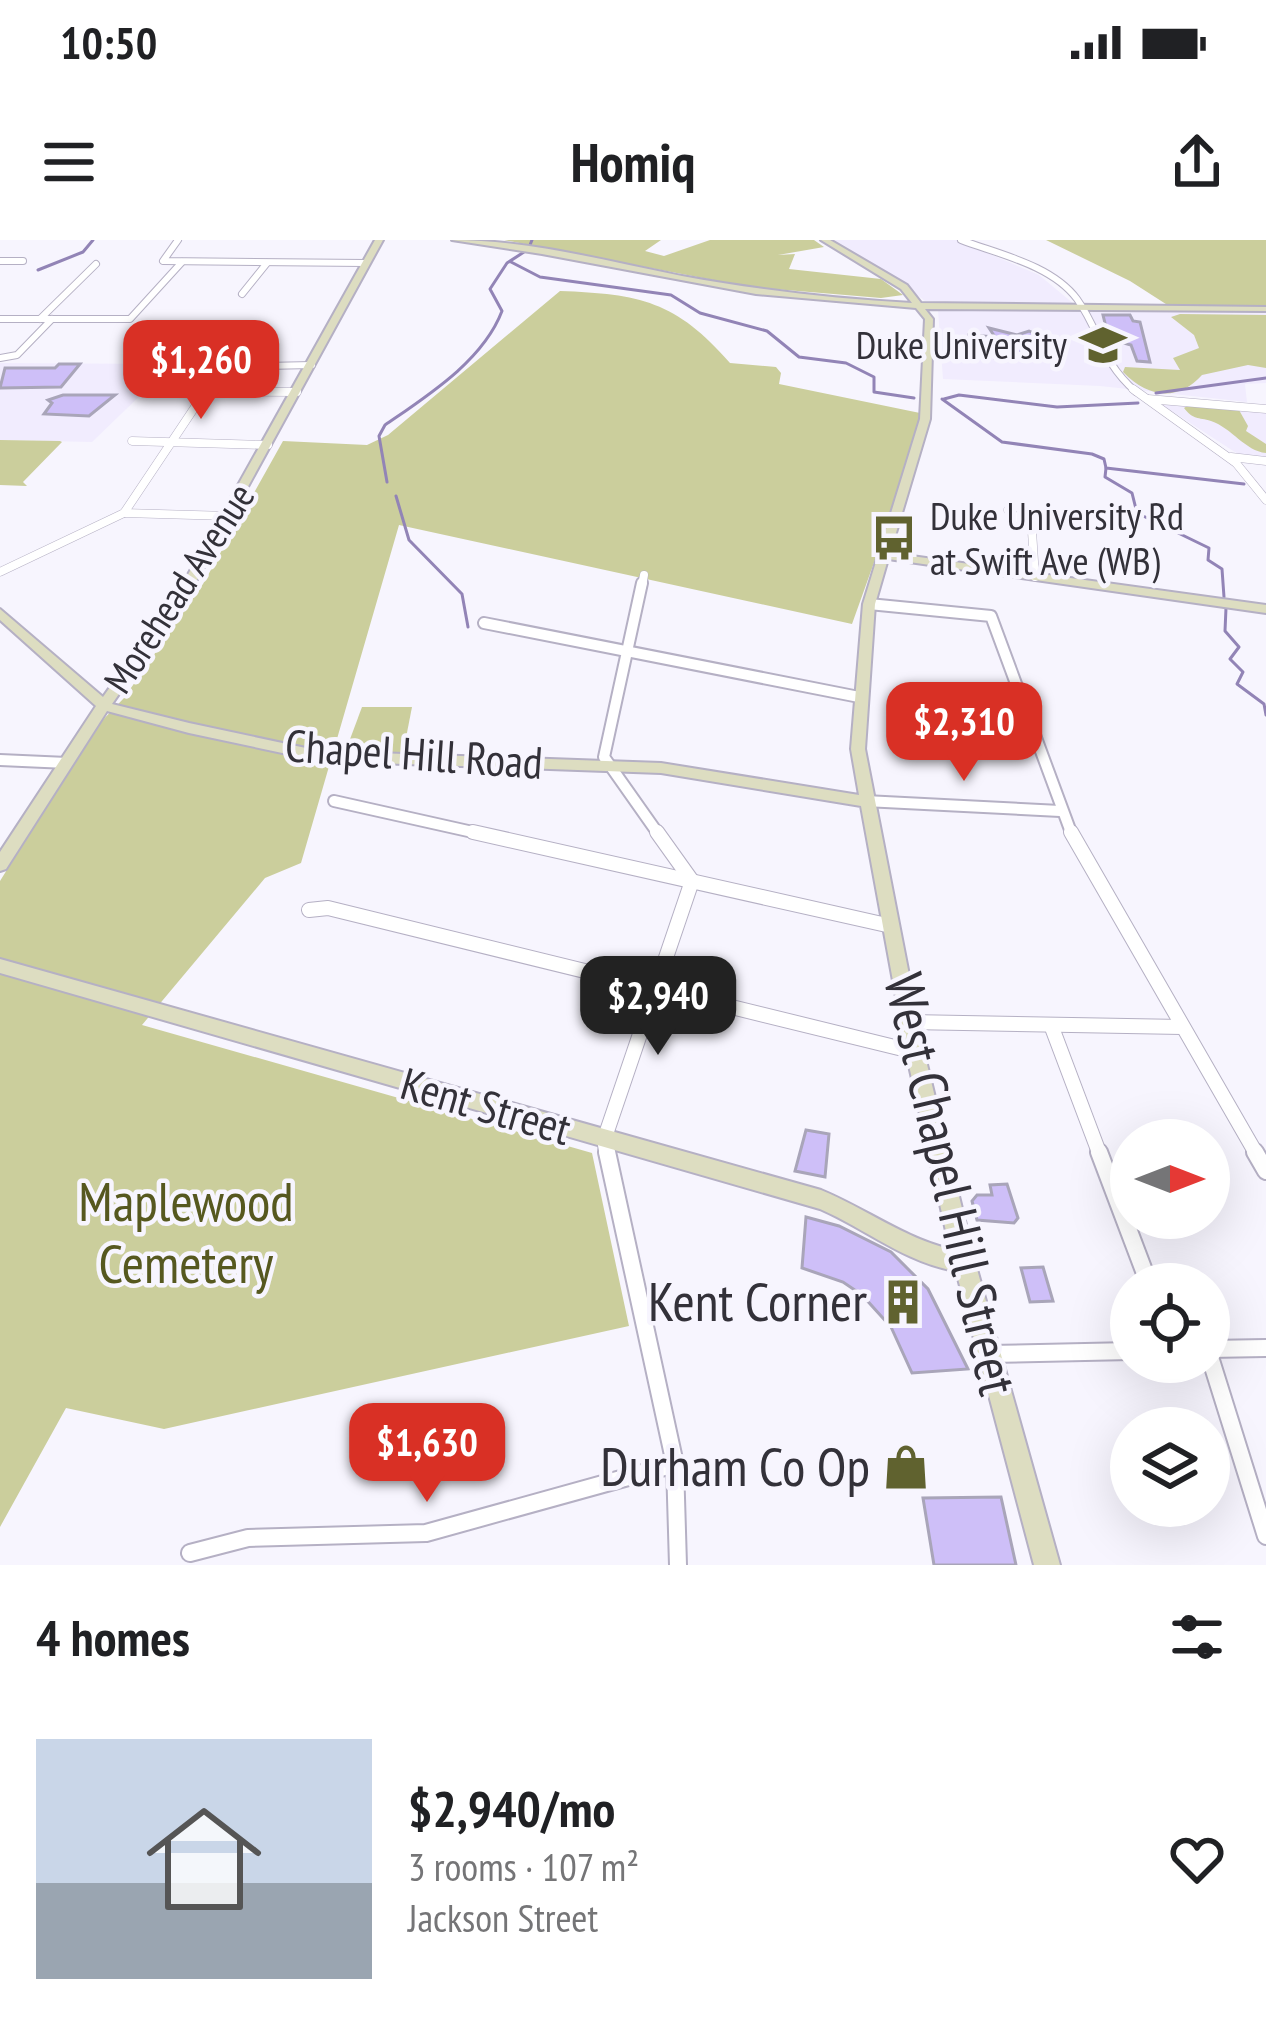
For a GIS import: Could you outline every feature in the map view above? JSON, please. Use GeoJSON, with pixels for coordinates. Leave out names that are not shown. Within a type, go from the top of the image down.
{"type":"FeatureCollection","features":[{"type":"Feature","properties":{"kind":"street"},"geometry":{"type":"LineString","coordinates":[[178,240],[164,261],[366,263]]}},
{"type":"Feature","properties":{"kind":"street","name":"Morehead Avenue"},"geometry":{"type":"LineString","coordinates":[[0,865],[7,844],[157,634],[229,516],[379,240]]}},
{"type":"Feature","properties":{"kind":"street"},"geometry":{"type":"LineString","coordinates":[[456,240],[550,252],[761,292],[922,304],[1266,310]]}},
{"type":"Feature","properties":{"kind":"street"},"geometry":{"type":"LineString","coordinates":[[825,240],[888,276],[922,304]]}},
{"type":"Feature","properties":{"kind":"street"},"geometry":{"type":"LineString","coordinates":[[962,240],[1056,281],[1081,306],[1098,354],[1145,399],[1229,457],[1266,500]]}},
{"type":"Feature","properties":{"kind":"street"},"geometry":{"type":"LineString","coordinates":[[0,261],[23,261]]}},
{"type":"Feature","properties":{"kind":"street"},"geometry":{"type":"LineString","coordinates":[[0,319],[130,319],[182,262]]}},
{"type":"Feature","properties":{"kind":"street"},"geometry":{"type":"LineString","coordinates":[[242,294],[267,263]]}},
{"type":"Feature","properties":{"kind":"street"},"geometry":{"type":"LineString","coordinates":[[40,319],[96,264]]}},
{"type":"Feature","properties":{"kind":"street","name":"West Chapel Hill Street"},"geometry":{"type":"LineString","coordinates":[[922,304],[931,333],[925,419],[869,604],[858,749],[915,1052],[964,1262],[1047,1565]]}},
{"type":"Feature","properties":{"kind":"street"},"geometry":{"type":"LineString","coordinates":[[0,358],[13,357],[52,319]]}},
{"type":"Feature","properties":{"kind":"street"},"geometry":{"type":"LineString","coordinates":[[124,513],[227,364],[311,364]]}},
{"type":"Feature","properties":{"kind":"street"},"geometry":{"type":"LineString","coordinates":[[146,391],[297,392]]}},
{"type":"Feature","properties":{"kind":"street"},"geometry":{"type":"LineString","coordinates":[[1145,399],[1266,409]]}},
{"type":"Feature","properties":{"kind":"street"},"geometry":{"type":"LineString","coordinates":[[132,441],[268,445]]}},
{"type":"Feature","properties":{"kind":"street"},"geometry":{"type":"LineString","coordinates":[[1229,457],[1266,461]]}},
{"type":"Feature","properties":{"kind":"street"},"geometry":{"type":"LineString","coordinates":[[1008,510],[1031,531],[1035,577]]}},
{"type":"Feature","properties":{"kind":"street"},"geometry":{"type":"LineString","coordinates":[[0,572],[124,513],[229,516]]}},
{"type":"Feature","properties":{"kind":"street"},"geometry":{"type":"LineString","coordinates":[[882,555],[1266,609]]}},
{"type":"Feature","properties":{"kind":"street"},"geometry":{"type":"LineString","coordinates":[[644,575],[604,758],[692,881]]}},
{"type":"Feature","properties":{"kind":"street"},"geometry":{"type":"LineString","coordinates":[[869,604],[992,616],[1060,811],[1266,1171]]}},
{"type":"Feature","properties":{"kind":"street"},"geometry":{"type":"LineString","coordinates":[[0,613],[104,706]]}},
{"type":"Feature","properties":{"kind":"street"},"geometry":{"type":"LineString","coordinates":[[484,623],[859,697]]}},
{"type":"Feature","properties":{"kind":"street"},"geometry":{"type":"LineString","coordinates":[[79,682],[81,725],[86,731]]}},
{"type":"Feature","properties":{"kind":"street","name":"Chapel Hill Road"},"geometry":{"type":"LineString","coordinates":[[104,706],[320,756],[705,773],[865,801]]}},
{"type":"Feature","properties":{"kind":"street"},"geometry":{"type":"LineString","coordinates":[[0,760],[67,763]]}},
{"type":"Feature","properties":{"kind":"street"},"geometry":{"type":"LineString","coordinates":[[334,801],[891,926]]}},
{"type":"Feature","properties":{"kind":"street"},"geometry":{"type":"LineString","coordinates":[[865,801],[1060,811]]}},
{"type":"Feature","properties":{"kind":"street"},"geometry":{"type":"LineString","coordinates":[[677,1565],[675,1464],[604,1140],[692,881]]}},
{"type":"Feature","properties":{"kind":"street"},"geometry":{"type":"LineString","coordinates":[[309,910],[328,908],[915,1052]]}},
{"type":"Feature","properties":{"kind":"street","name":"Kent Street"},"geometry":{"type":"LineString","coordinates":[[0,966],[820,1200],[862,1217],[929,1258],[964,1262]]}},
{"type":"Feature","properties":{"kind":"street"},"geometry":{"type":"LineString","coordinates":[[909,1022],[1182,1027]]}},
{"type":"Feature","properties":{"kind":"street"},"geometry":{"type":"LineString","coordinates":[[1051,1024],[1141,1263]]}},
{"type":"Feature","properties":{"kind":"street"},"geometry":{"type":"LineString","coordinates":[[1230,1351],[1266,1348]]}},
{"type":"Feature","properties":{"kind":"street"},"geometry":{"type":"LineString","coordinates":[[989,1354],[1110,1351]]}},
{"type":"Feature","properties":{"kind":"street"},"geometry":{"type":"LineString","coordinates":[[1219,1383],[1266,1536]]}},
{"type":"Feature","properties":{"kind":"street"},"geometry":{"type":"LineString","coordinates":[[190,1553],[230,1537],[389,1538],[426,1533],[675,1464]]}},
{"type":"Feature","properties":{"kind":"shaded area","name":"Duke University"},"geometry":{"type":"Polygon","coordinates":[[[830,240],[957,240],[1039,275],[1074,304],[925,301],[893,276],[830,240]]]}},
{"type":"Feature","properties":{"kind":"shaded area","name":"Duke University"},"geometry":{"type":"Polygon","coordinates":[[[938,310],[1266,310],[1266,383],[1245,384],[1247,402],[1100,386],[943,379],[938,310]]]}},
{"type":"Feature","properties":{"kind":"shaded area"},"geometry":{"type":"Polygon","coordinates":[[[0,363],[165,364],[150,386],[92,442],[0,440],[0,363]]]}},
{"type":"Feature","properties":{"kind":"shaded area","name":"Duke University"},"geometry":{"type":"Polygon","coordinates":[[[1161,404],[1266,413],[1266,458],[1241,456],[1161,404]]]}},
{"type":"Feature","properties":{"kind":"green space"},"geometry":{"type":"Polygon","coordinates":[[[504,240],[661,240],[645,251],[664,256],[710,240],[814,240],[824,247],[778,255],[795,254],[789,269],[881,279],[903,295],[881,298],[750,287],[504,240]]]}},
{"type":"Feature","properties":{"kind":"green space"},"geometry":{"type":"Polygon","coordinates":[[[1046,240],[1266,240],[1266,307],[1169,306],[1046,240]]]}},
{"type":"Feature","properties":{"kind":"green space","name":"Maplewood Cemetery"},"geometry":{"type":"Polygon","coordinates":[[[560,291],[613,295],[655,305],[692,326],[730,363],[776,367],[781,373],[779,384],[920,413],[910,462],[852,624],[399,525],[301,863],[265,878],[142,1025],[592,1153],[629,1326],[164,1429],[66,1408],[0,1527],[0,881],[96,727],[124,698],[203,584],[283,441],[367,445],[388,435],[560,291]]]}},
{"type":"Feature","properties":{"kind":"green space"},"geometry":{"type":"Polygon","coordinates":[[[1266,315],[1266,368],[1248,365],[1202,375],[1174,393],[1143,388],[1123,372],[1125,367],[1180,370],[1173,358],[1199,348],[1194,335],[1171,317],[1266,315]]]}},
{"type":"Feature","properties":{"kind":"green space"},"geometry":{"type":"Polygon","coordinates":[[[1184,408],[1239,410],[1246,431],[1266,444],[1266,453],[1219,424],[1193,416],[1184,408]]]}},
{"type":"Feature","properties":{"kind":"green space"},"geometry":{"type":"Polygon","coordinates":[[[0,440],[62,442],[23,482],[27,486],[0,485],[0,440]]]}},
{"type":"Feature","properties":{"kind":"green space"},"geometry":{"type":"Polygon","coordinates":[[[362,707],[412,707],[403,753],[346,750],[362,707]]]}},
{"type":"Feature","properties":{"kind":"building"},"geometry":{"type":"Polygon","coordinates":[[[1103,315],[1130,315],[1140,322],[1150,362],[1137,361],[1131,345],[1109,339],[1103,315]]]}},
{"type":"Feature","properties":{"kind":"building"},"geometry":{"type":"Polygon","coordinates":[[[989,328],[1017,335],[1029,331],[1042,337],[1026,342],[1046,347],[1039,355],[1018,353],[1014,361],[995,358],[997,352],[990,346],[970,344],[969,335],[995,337],[989,328]]]}},
{"type":"Feature","properties":{"kind":"building"},"geometry":{"type":"Polygon","coordinates":[[[80,364],[61,387],[0,388],[5,368],[55,368],[80,364]]]}},
{"type":"Feature","properties":{"kind":"building"},"geometry":{"type":"Polygon","coordinates":[[[63,395],[115,395],[89,416],[44,414],[52,403],[48,400],[63,395]]]}},
{"type":"Feature","properties":{"kind":"building"},"geometry":{"type":"Polygon","coordinates":[[[806,1130],[829,1134],[825,1177],[795,1171],[806,1130]]]}},
{"type":"Feature","properties":{"kind":"building"},"geometry":{"type":"Polygon","coordinates":[[[1007,1184],[1018,1218],[1014,1223],[977,1220],[972,1201],[977,1195],[992,1195],[990,1185],[1007,1184]]]}},
{"type":"Feature","properties":{"kind":"building","name":"Kent Corner"},"geometry":{"type":"Polygon","coordinates":[[[806,1217],[839,1226],[891,1252],[928,1289],[968,1369],[912,1373],[891,1327],[862,1295],[843,1282],[802,1268],[806,1217]]]}},
{"type":"Feature","properties":{"kind":"building"},"geometry":{"type":"Polygon","coordinates":[[[1043,1267],[1053,1301],[1030,1302],[1021,1268],[1043,1267]]]}},
{"type":"Feature","properties":{"kind":"building"},"geometry":{"type":"Polygon","coordinates":[[[1001,1497],[1016,1565],[934,1565],[923,1498],[1001,1497]]]}},
{"type":"Feature","properties":{"kind":"waterway"},"geometry":{"type":"LineString","coordinates":[[38,270],[83,252],[93,240]]}},
{"type":"Feature","properties":{"kind":"waterway"},"geometry":{"type":"LineString","coordinates":[[530,245],[532,240]]}},
{"type":"Feature","properties":{"kind":"waterway"},"geometry":{"type":"LineString","coordinates":[[387,482],[379,436],[385,425],[452,376],[482,346],[502,311],[490,289],[507,263],[524,252]]}},
{"type":"Feature","properties":{"kind":"waterway"},"geometry":{"type":"LineString","coordinates":[[511,262],[540,277],[671,295],[700,313],[767,331],[799,357],[846,363],[874,377],[874,392],[914,398]]}},
{"type":"Feature","properties":{"kind":"waterway"},"geometry":{"type":"LineString","coordinates":[[1156,393],[1266,378]]}},
{"type":"Feature","properties":{"kind":"waterway"},"geometry":{"type":"LineString","coordinates":[[944,399],[959,395],[1057,407],[1138,403]]}},
{"type":"Feature","properties":{"kind":"waterway"},"geometry":{"type":"LineString","coordinates":[[942,399],[1002,442],[1092,454],[1104,459],[1106,468]]}},
{"type":"Feature","properties":{"kind":"waterway"},"geometry":{"type":"LineString","coordinates":[[1106,468],[1244,484]]}},
{"type":"Feature","properties":{"kind":"waterway"},"geometry":{"type":"LineString","coordinates":[[1106,468],[1105,477],[1132,493],[1137,513],[1209,548],[1208,560],[1222,569],[1224,597]]}},
{"type":"Feature","properties":{"kind":"waterway"},"geometry":{"type":"LineString","coordinates":[[396,496],[409,540],[462,594],[468,627]]}},
{"type":"Feature","properties":{"kind":"waterway"},"geometry":{"type":"LineString","coordinates":[[1226,608],[1225,631],[1239,647],[1230,659],[1243,672],[1237,684],[1264,704],[1266,715]]}},
{"type":"Feature","properties":{"kind":"place","name":"Duke University"},"geometry":{"type":"Point","coordinates":[1103,345]}},
{"type":"Feature","properties":{"kind":"place","name":"Duke University Rd at Swift Ave (WB)"},"geometry":{"type":"Point","coordinates":[894,538]}},
{"type":"Feature","properties":{"kind":"place","name":"Kent Corner"},"geometry":{"type":"Point","coordinates":[903,1302]}},
{"type":"Feature","properties":{"kind":"place","name":"Durham Co Op"},"geometry":{"type":"Point","coordinates":[906,1467]}}]}
